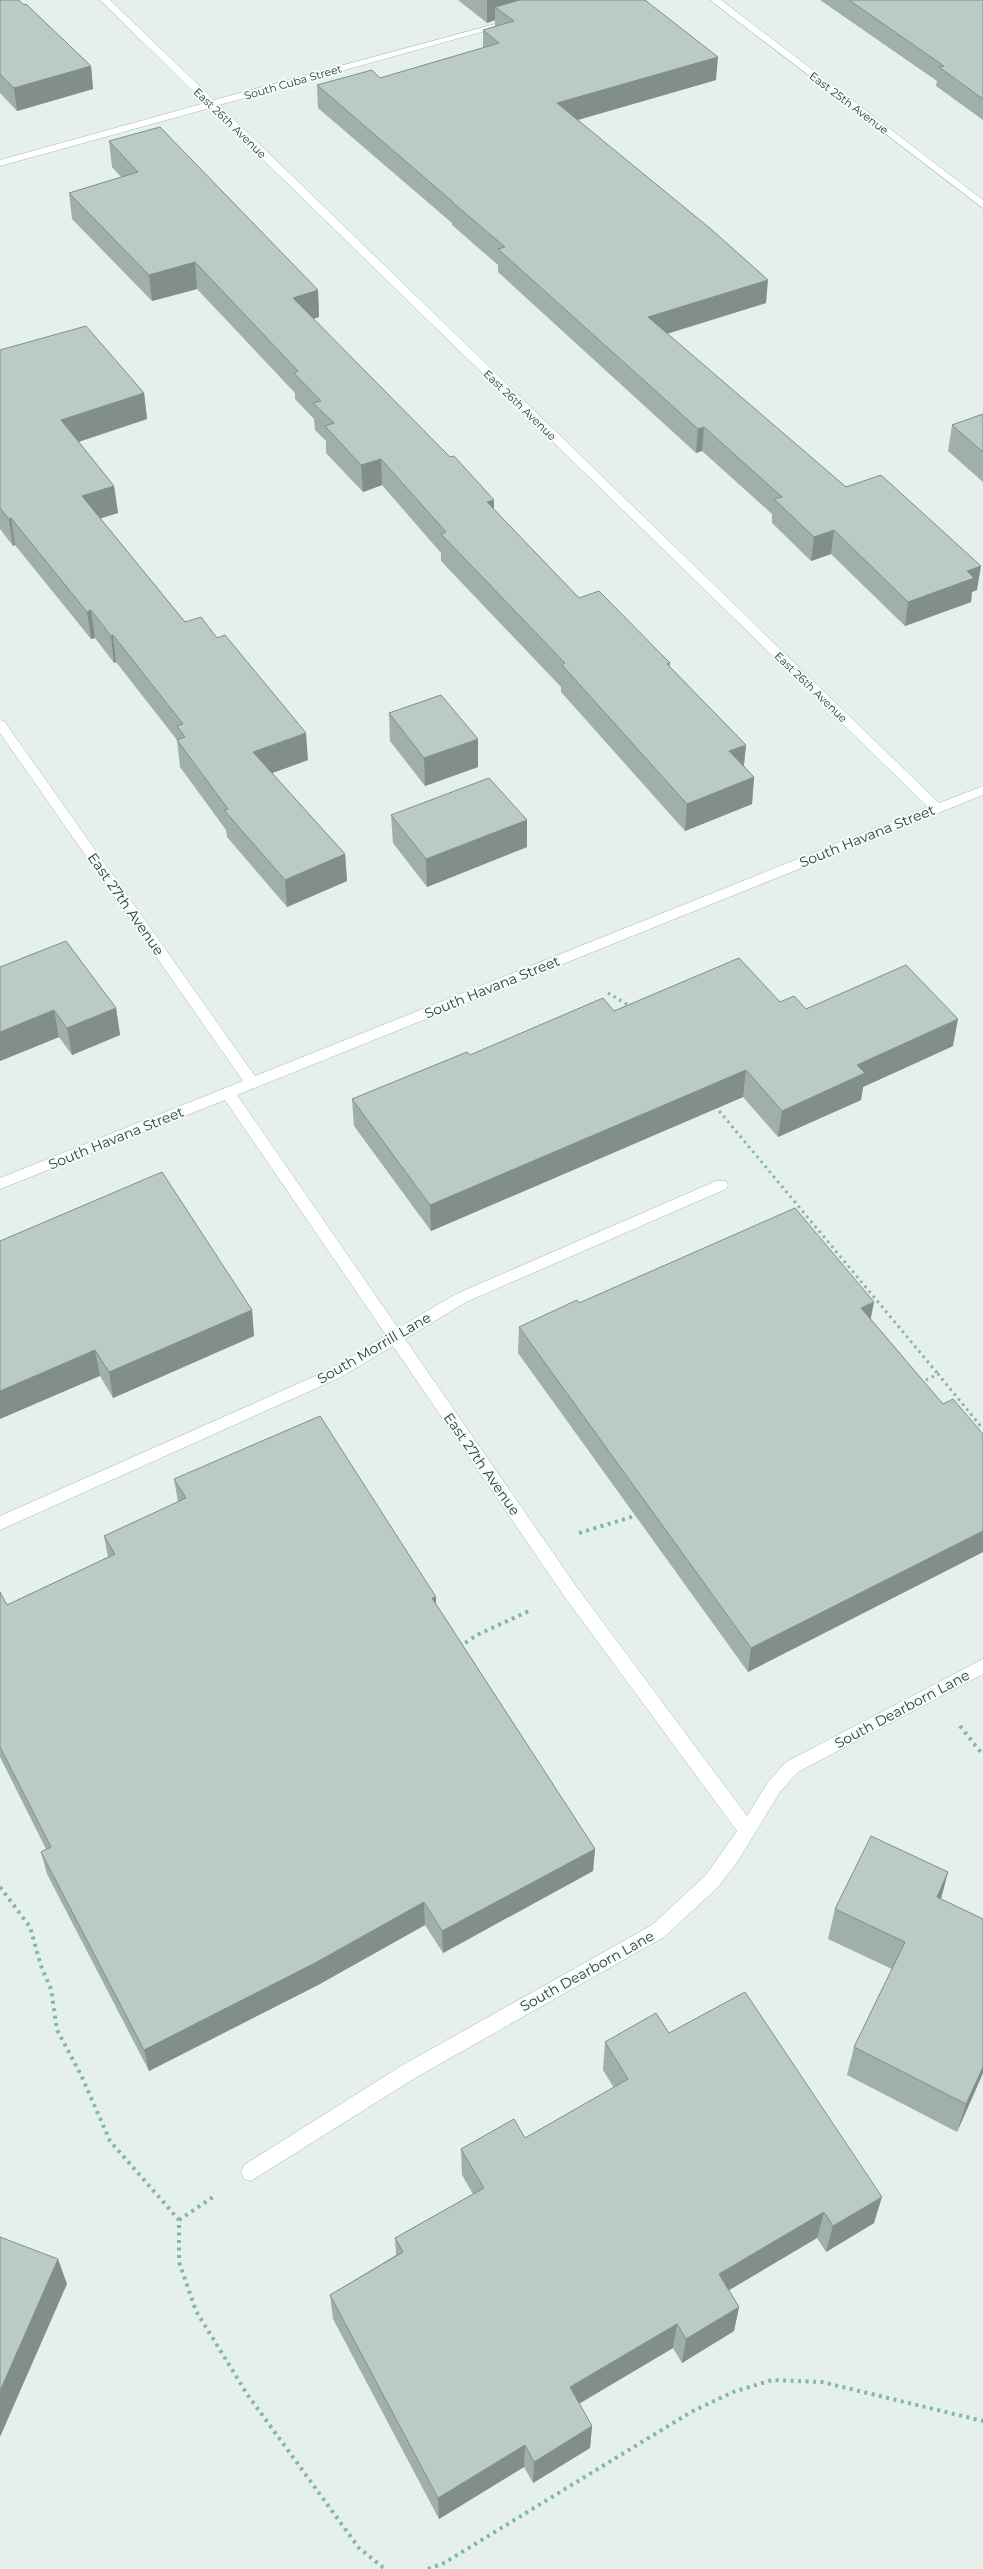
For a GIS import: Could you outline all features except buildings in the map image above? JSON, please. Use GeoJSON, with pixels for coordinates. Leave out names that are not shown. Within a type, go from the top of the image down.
{"type":"FeatureCollection","features":[{"type":"Feature","properties":{"kind":"street","name":"East 26th Avenue"},"geometry":{"type":"LineString","coordinates":[[105,0],[937,808]]}},
{"type":"Feature","properties":{"kind":"street","name":"East 25th Avenue"},"geometry":{"type":"LineString","coordinates":[[715,0],[983,205]]}},
{"type":"Feature","properties":{"kind":"street","name":"South Cuba Street"},"geometry":{"type":"LineString","coordinates":[[0,163],[528,16]]}},
{"type":"Feature","properties":{"kind":"street","name":"East 27th Avenue"},"geometry":{"type":"LineString","coordinates":[[0,724],[252,1084]]}},
{"type":"Feature","properties":{"kind":"street","name":"South Havana Street"},"geometry":{"type":"LineString","coordinates":[[0,1184],[983,790]]}},
{"type":"Feature","properties":{"kind":"street","name":"East 27th Avenue"},"geometry":{"type":"LineString","coordinates":[[228,1092],[538,1546],[746,1829]]}},
{"type":"Feature","properties":{"kind":"street","name":"South Morrill Lane"},"geometry":{"type":"LineString","coordinates":[[0,1523],[334,1374],[394,1336],[462,1298],[721,1185]]}},
{"type":"Feature","properties":{"kind":"street","name":"South Dearborn Lane"},"geometry":{"type":"LineString","coordinates":[[251,2172],[408,2072],[658,1931],[712,1881],[732,1855],[746,1829],[774,1787],[792,1767],[983,1666]]}},
{"type":"Feature","properties":{"kind":"path"},"geometry":{"type":"LineString","coordinates":[[608,993],[633,1007]]}},
{"type":"Feature","properties":{"kind":"path"},"geometry":{"type":"LineString","coordinates":[[714,1106],[983,1429]]}},
{"type":"Feature","properties":{"kind":"path"},"geometry":{"type":"LineString","coordinates":[[911,1387],[938,1374]]}},
{"type":"Feature","properties":{"kind":"path"},"geometry":{"type":"LineString","coordinates":[[538,1546],[646,1511]]}},
{"type":"Feature","properties":{"kind":"path"},"geometry":{"type":"LineString","coordinates":[[455,1650],[477,1635],[570,1591]]}},
{"type":"Feature","properties":{"kind":"path"},"geometry":{"type":"LineString","coordinates":[[0,1887],[30,1927],[41,1966],[51,1988],[57,2030],[81,2075],[110,2141],[179,2220],[179,2262],[196,2311],[247,2394],[359,2548],[385,2569]]}},
{"type":"Feature","properties":{"kind":"path"},"geometry":{"type":"LineString","coordinates":[[428,2569],[444,2562],[691,2412],[733,2392],[772,2380],[822,2382],[983,2421]]}}]}
